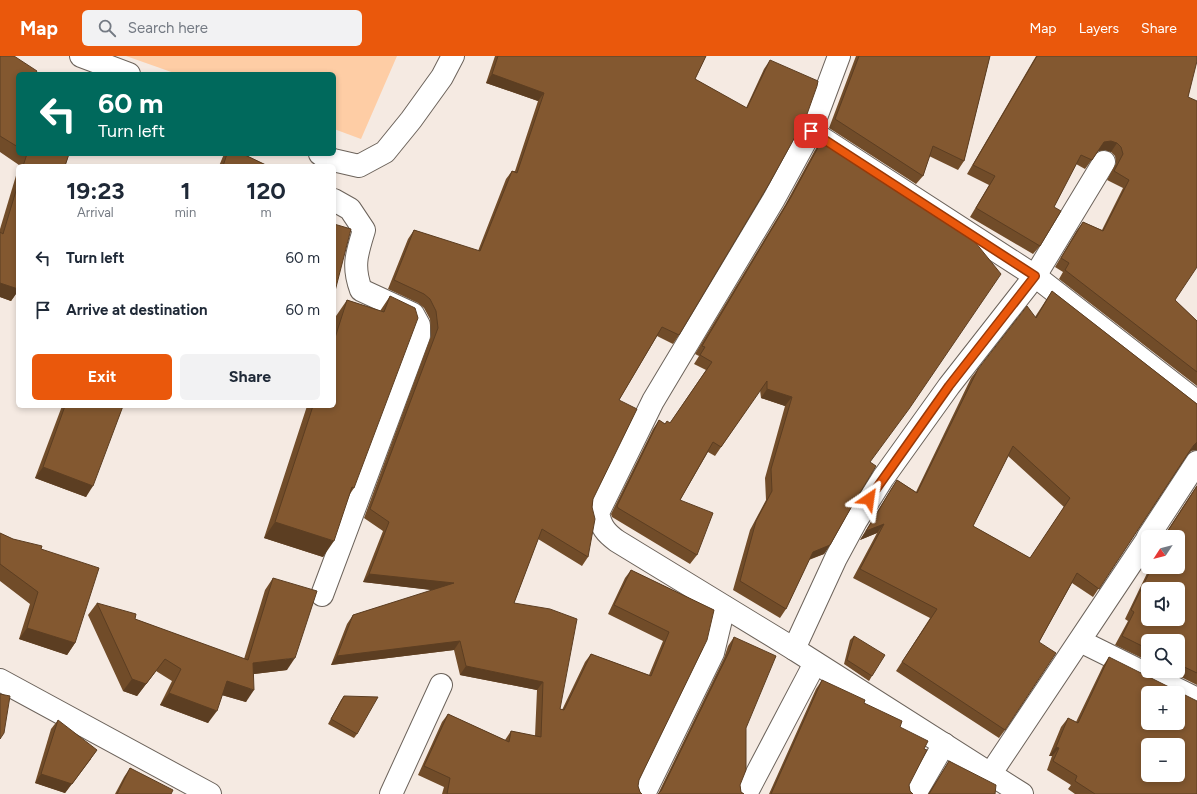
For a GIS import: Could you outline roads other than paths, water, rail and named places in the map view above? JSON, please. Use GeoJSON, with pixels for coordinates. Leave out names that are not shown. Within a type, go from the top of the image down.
{"type":"FeatureCollection","features":[{"type":"Feature","properties":{"kind":"street"},"geometry":{"type":"LineString","coordinates":[[81,56],[91,72]]}},
{"type":"Feature","properties":{"kind":"street"},"geometry":{"type":"LineString","coordinates":[[81,56],[123,72]]}},
{"type":"Feature","properties":{"kind":"street"},"geometry":{"type":"LineString","coordinates":[[325,156],[334,160],[360,166],[385,152],[438,83],[453,56]]}},
{"type":"Feature","properties":{"kind":"street"},"geometry":{"type":"LineString","coordinates":[[839,56],[811,131],[774,199],[653,401],[598,513],[600,523],[605,532],[617,541],[794,649],[1022,794]]}},
{"type":"Feature","properties":{"kind":"street"},"geometry":{"type":"LineString","coordinates":[[811,131],[1035,276],[1197,402]]}},
{"type":"Feature","properties":{"kind":"street"},"geometry":{"type":"LineString","coordinates":[[794,649],[836,558],[856,521],[883,478],[949,386],[1035,276],[1104,162]]}},
{"type":"Feature","properties":{"kind":"street"},"geometry":{"type":"LineString","coordinates":[[322,595],[419,336],[419,325],[413,314],[361,290],[356,278],[355,262],[364,230],[350,209],[336,201]]}},
{"type":"Feature","properties":{"kind":"street"},"geometry":{"type":"LineString","coordinates":[[1153,530],[1197,462]]}},
{"type":"Feature","properties":{"kind":"street"},"geometry":{"type":"LineString","coordinates":[[991,774],[1141,548]]}},
{"type":"Feature","properties":{"kind":"street"},"geometry":{"type":"LineString","coordinates":[[644,794],[713,653],[724,607]]}},
{"type":"Feature","properties":{"kind":"street"},"geometry":{"type":"LineString","coordinates":[[1080,641],[1197,699]]}},
{"type":"Feature","properties":{"kind":"street"},"geometry":{"type":"LineString","coordinates":[[746,794],[815,663]]}},
{"type":"Feature","properties":{"kind":"street"},"geometry":{"type":"LineString","coordinates":[[0,680],[210,794]]}},
{"type":"Feature","properties":{"kind":"street"},"geometry":{"type":"LineString","coordinates":[[391,794],[441,685]]}},
{"type":"Feature","properties":{"kind":"street"},"geometry":{"type":"LineString","coordinates":[[915,794],[944,744]]}}]}
